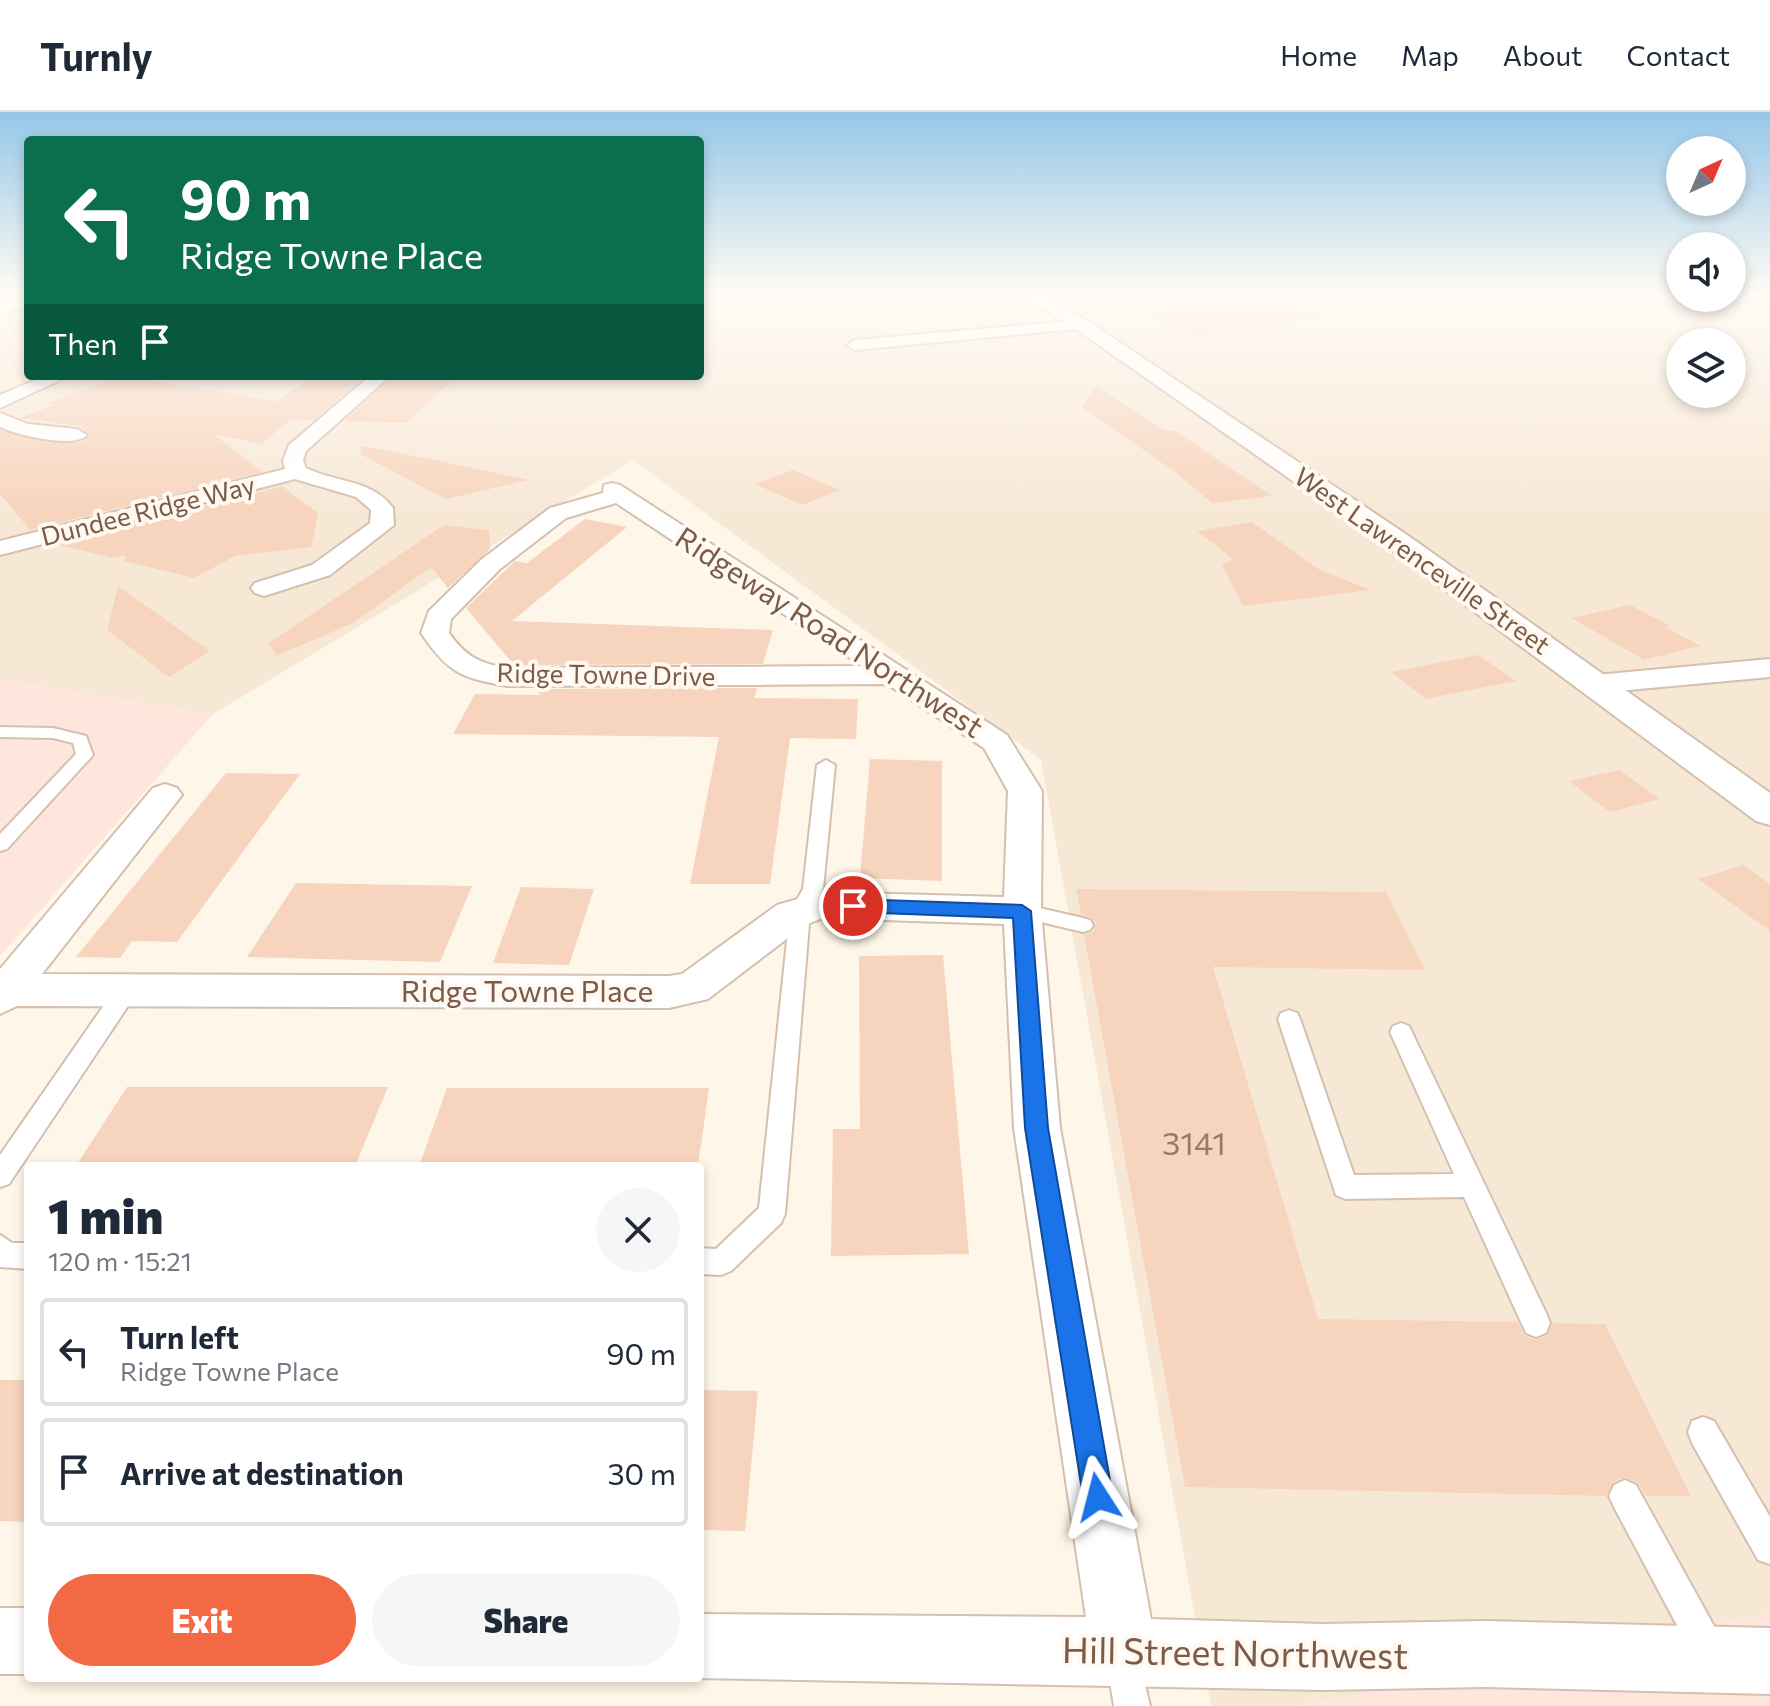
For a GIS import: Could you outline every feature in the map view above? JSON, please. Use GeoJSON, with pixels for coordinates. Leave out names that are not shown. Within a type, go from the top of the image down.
{"type":"FeatureCollection","features":[{"type":"Feature","properties":{"kind":"street","name":"West Lawrenceville Street"},"geometry":{"type":"LineString","coordinates":[[1142,366],[1400,543],[1770,812]]}},
{"type":"Feature","properties":{"kind":"street"},"geometry":{"type":"LineString","coordinates":[[0,402],[51,380]]}},
{"type":"Feature","properties":{"kind":"street"},"geometry":{"type":"LineString","coordinates":[[264,588],[321,570],[382,525],[382,508],[364,492],[313,480],[297,472],[293,461],[296,449],[376,380]]}},
{"type":"Feature","properties":{"kind":"street"},"geometry":{"type":"LineString","coordinates":[[0,419],[7,424],[39,432],[77,435]]}},
{"type":"Feature","properties":{"kind":"street","name":"Dundee Ridge Way"},"geometry":{"type":"LineString","coordinates":[[0,548],[297,472]]}},
{"type":"Feature","properties":{"kind":"street","name":"Ridgeway Road Northwest"},"geometry":{"type":"LineString","coordinates":[[615,492],[996,742],[1025,791],[1022,911],[1037,1128],[1128,1679]]}},
{"type":"Feature","properties":{"kind":"street","name":"Ridge Towne Drive"},"geometry":{"type":"LineString","coordinates":[[615,492],[558,513],[491,564],[438,617],[435,633],[454,662],[472,672],[508,677],[891,675]]}},
{"type":"Feature","properties":{"kind":"street"},"geometry":{"type":"LineString","coordinates":[[1596,684],[1770,668]]}},
{"type":"Feature","properties":{"kind":"street"},"geometry":{"type":"LineString","coordinates":[[3,994],[165,795]]}},
{"type":"Feature","properties":{"kind":"street","name":"Ridge Towne Place"},"geometry":{"type":"LineString","coordinates":[[3,994],[126,991],[669,992],[693,988],[791,915],[822,905],[1022,911]]}},
{"type":"Feature","properties":{"kind":"street"},"geometry":{"type":"LineString","coordinates":[[0,1641],[24,1641]]}},
{"type":"Feature","properties":{"kind":"street","name":"Hill Street Northwest"},"geometry":{"type":"LineString","coordinates":[[704,1647],[1128,1679],[1323,1657],[1485,1654],[1742,1660]]}},
{"type":"Feature","properties":{"kind":"lane"},"geometry":{"type":"LineString","coordinates":[[0,732],[53,733],[80,740],[85,755],[0,845]]}},
{"type":"Feature","properties":{"kind":"lane"},"geometry":{"type":"LineString","coordinates":[[704,1261],[721,1262],[772,1214],[800,912],[813,889],[826,765]]}},
{"type":"Feature","properties":{"kind":"lane"},"geometry":{"type":"LineString","coordinates":[[1022,911],[1083,925]]}},
{"type":"Feature","properties":{"kind":"lane"},"geometry":{"type":"LineString","coordinates":[[0,1176],[126,991]]}},
{"type":"Feature","properties":{"kind":"lane"},"geometry":{"type":"LineString","coordinates":[[1289,1019],[1345,1187],[1472,1185]]}},
{"type":"Feature","properties":{"kind":"lane"},"geometry":{"type":"LineString","coordinates":[[1401,1032],[1536,1323]]}},
{"type":"Feature","properties":{"kind":"lane"},"geometry":{"type":"LineString","coordinates":[[0,1248],[4,1256],[24,1256]]}},
{"type":"Feature","properties":{"kind":"lane"},"geometry":{"type":"LineString","coordinates":[[1703,1432],[1770,1548]]}},
{"type":"Feature","properties":{"kind":"lane"},"geometry":{"type":"LineString","coordinates":[[1625,1496],[1742,1660]]}},
{"type":"Feature","properties":{"kind":"shaded area"},"geometry":{"type":"Polygon","coordinates":[[[0,366],[24,366],[24,380],[704,380],[704,366],[1666,366],[1666,408],[1746,408],[1746,366],[1770,366],[1770,1614],[1297,1706],[1211,1706],[1041,760],[633,460],[212,715],[0,680],[0,366]]]}},
{"type":"Feature","properties":{"kind":"shaded area"},"geometry":{"type":"Polygon","coordinates":[[[0,680],[212,715],[0,956],[0,680]]]}},
{"type":"Feature","properties":{"kind":"shaded area"},"geometry":{"type":"Polygon","coordinates":[[[1770,1614],[1770,1706],[1297,1706],[1770,1614]]]}},
{"type":"Feature","properties":{"kind":"building"},"geometry":{"type":"Polygon","coordinates":[[[110,380],[146,380],[276,401],[310,380],[360,380],[314,420],[291,419],[261,444],[213,434],[263,472],[30,530],[0,494],[0,430],[45,442],[82,442],[90,434],[79,426],[20,418],[54,405],[46,404],[110,380]]]}},
{"type":"Feature","properties":{"kind":"building"},"geometry":{"type":"Polygon","coordinates":[[[389,380],[454,382],[432,395],[437,395],[406,423],[344,421],[389,380]]]}},
{"type":"Feature","properties":{"kind":"building"},"geometry":{"type":"Polygon","coordinates":[[[1096,386],[1165,431],[1174,430],[1272,496],[1212,503],[1175,472],[1082,407],[1096,386]]]}},
{"type":"Feature","properties":{"kind":"building"},"geometry":{"type":"Polygon","coordinates":[[[362,446],[529,480],[446,499],[360,454],[362,446]]]}},
{"type":"Feature","properties":{"kind":"building"},"geometry":{"type":"Polygon","coordinates":[[[793,470],[840,490],[802,505],[755,484],[793,470]]]}},
{"type":"Feature","properties":{"kind":"building"},"geometry":{"type":"Polygon","coordinates":[[[282,486],[318,513],[311,547],[235,556],[194,578],[124,561],[126,555],[113,558],[55,544],[282,486]]]}},
{"type":"Feature","properties":{"kind":"building"},"geometry":{"type":"Polygon","coordinates":[[[585,519],[627,527],[512,621],[773,630],[763,664],[514,665],[466,608],[515,561],[527,563],[585,519]]]}},
{"type":"Feature","properties":{"kind":"building"},"geometry":{"type":"Polygon","coordinates":[[[1252,522],[1320,570],[1371,590],[1243,606],[1222,565],[1233,559],[1197,531],[1252,522]]]}},
{"type":"Feature","properties":{"kind":"building"},"geometry":{"type":"Polygon","coordinates":[[[444,525],[489,530],[490,549],[448,588],[431,567],[353,623],[276,656],[269,643],[444,525]]]}},
{"type":"Feature","properties":{"kind":"building"},"geometry":{"type":"Polygon","coordinates":[[[118,586],[210,651],[169,677],[107,630],[118,586]]]}},
{"type":"Feature","properties":{"kind":"building"},"geometry":{"type":"Polygon","coordinates":[[[1630,605],[1700,646],[1644,660],[1572,618],[1630,605]]]}},
{"type":"Feature","properties":{"kind":"building"},"geometry":{"type":"Polygon","coordinates":[[[1478,655],[1516,681],[1426,699],[1391,672],[1478,655]]]}},
{"type":"Feature","properties":{"kind":"building"},"geometry":{"type":"Polygon","coordinates":[[[757,688],[754,698],[858,699],[856,739],[790,738],[770,884],[690,884],[719,737],[453,734],[475,694],[540,695],[535,689],[757,688]]]}},
{"type":"Feature","properties":{"kind":"building"},"geometry":{"type":"Polygon","coordinates":[[[870,759],[942,761],[942,881],[860,878],[870,759]]]}},
{"type":"Feature","properties":{"kind":"building"},"geometry":{"type":"Polygon","coordinates":[[[1619,770],[1660,799],[1610,812],[1569,781],[1619,770]]]}},
{"type":"Feature","properties":{"kind":"building"},"geometry":{"type":"Polygon","coordinates":[[[226,773],[300,774],[177,942],[132,941],[120,958],[76,957],[226,773]]]}},
{"type":"Feature","properties":{"kind":"building"},"geometry":{"type":"Polygon","coordinates":[[[1743,865],[1770,884],[1770,931],[1698,879],[1743,865]]]}},
{"type":"Feature","properties":{"kind":"building"},"geometry":{"type":"Polygon","coordinates":[[[296,883],[472,886],[440,962],[247,957],[296,883]]]}},
{"type":"Feature","properties":{"kind":"building"},"geometry":{"type":"Polygon","coordinates":[[[521,887],[594,889],[569,965],[493,963],[521,887]]]}},
{"type":"Feature","properties":{"kind":"building"},"geometry":{"type":"Polygon","coordinates":[[[1076,889],[1386,892],[1425,970],[1213,967],[1318,1319],[1518,1322],[1523,1334],[1535,1340],[1547,1336],[1553,1323],[1605,1324],[1691,1496],[1646,1496],[1639,1484],[1626,1477],[1613,1482],[1606,1496],[1185,1487],[1084,935],[1093,932],[1096,923],[1091,917],[1081,914],[1076,889]]]}},
{"type":"Feature","properties":{"kind":"building"},"geometry":{"type":"Polygon","coordinates":[[[943,955],[969,1254],[831,1256],[833,1129],[860,1129],[859,956],[943,955]]]}},
{"type":"Feature","properties":{"kind":"building"},"geometry":{"type":"Polygon","coordinates":[[[127,1087],[388,1087],[357,1162],[79,1162],[127,1087]]]}},
{"type":"Feature","properties":{"kind":"building"},"geometry":{"type":"Polygon","coordinates":[[[447,1088],[709,1088],[699,1162],[420,1162],[447,1088]]]}},
{"type":"Feature","properties":{"kind":"building"},"geometry":{"type":"Polygon","coordinates":[[[0,1380],[24,1380],[24,1522],[0,1521],[0,1380]]]}},
{"type":"Feature","properties":{"kind":"building"},"geometry":{"type":"Polygon","coordinates":[[[704,1390],[758,1391],[745,1531],[704,1530],[704,1390]]]}},
{"type":"Feature","properties":{"kind":"route"},"geometry":{"type":"LineString","coordinates":[[853,906],[1022,911],[1037,1128],[1098,1497]]}}]}
